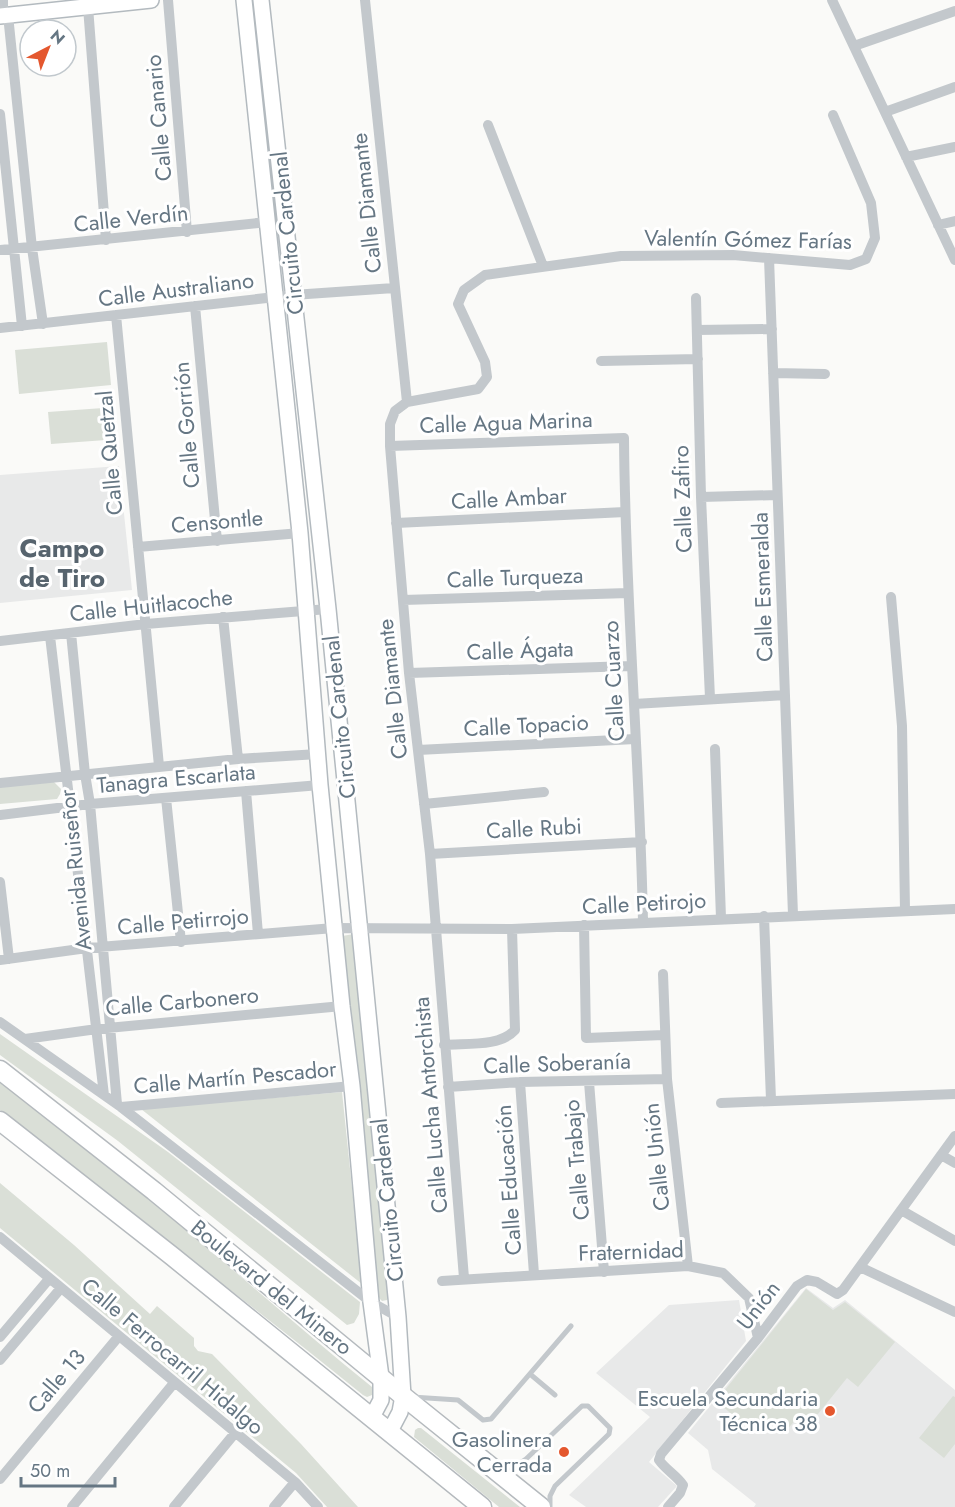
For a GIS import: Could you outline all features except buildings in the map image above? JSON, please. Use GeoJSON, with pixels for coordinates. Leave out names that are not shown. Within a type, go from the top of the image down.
{"type":"FeatureCollection","features":[{"type":"Feature","properties":{"kind":"main road","name":"Boulevard del Minero"},"geometry":{"type":"LineString","coordinates":[[0,1070],[154,1191],[541,1507]]}},
{"type":"Feature","properties":{"kind":"main road","name":"Boulevard del Minero"},"geometry":{"type":"LineString","coordinates":[[0,1121],[390,1431],[482,1507]]}},
{"type":"Feature","properties":{"kind":"street"},"geometry":{"type":"LineString","coordinates":[[43,324],[3,12],[88,7],[151,0]]}},
{"type":"Feature","properties":{"kind":"street","name":"Calle Canario"},"geometry":{"type":"LineString","coordinates":[[168,0],[187,232]]}},
{"type":"Feature","properties":{"kind":"street","name":"Circuito Cardenal"},"geometry":{"type":"LineString","coordinates":[[244,0],[300,533],[320,785],[352,1086],[371,1302],[381,1377],[381,1400],[372,1417]]}},
{"type":"Feature","properties":{"kind":"street","name":"Circuito Cardenal"},"geometry":{"type":"LineString","coordinates":[[261,0],[328,609],[398,1317],[403,1396],[400,1412],[390,1431]]}},
{"type":"Feature","properties":{"kind":"street","name":"Calle Diamante"},"geometry":{"type":"LineString","coordinates":[[365,0],[407,402],[395,411],[390,424],[390,446],[409,673],[430,854],[435,928]]}},
{"type":"Feature","properties":{"kind":"street"},"geometry":{"type":"LineString","coordinates":[[832,0],[955,260]]}},
{"type":"Feature","properties":{"kind":"street"},"geometry":{"type":"LineString","coordinates":[[88,7],[106,240]]}},
{"type":"Feature","properties":{"kind":"street"},"geometry":{"type":"LineString","coordinates":[[854,46],[955,11]]}},
{"type":"Feature","properties":{"kind":"street"},"geometry":{"type":"LineString","coordinates":[[885,112],[955,87]]}},
{"type":"Feature","properties":{"kind":"street"},"geometry":{"type":"LineString","coordinates":[[0,114],[22,326]]}},
{"type":"Feature","properties":{"kind":"street","name":"Valentín Gómez Farías"},"geometry":{"type":"LineString","coordinates":[[407,402],[478,389],[487,376],[485,362],[458,304],[464,290],[485,275],[621,256],[733,255],[850,265],[866,259],[875,238],[872,203],[833,115]]}},
{"type":"Feature","properties":{"kind":"street"},"geometry":{"type":"LineString","coordinates":[[488,125],[543,266]]}},
{"type":"Feature","properties":{"kind":"street"},"geometry":{"type":"LineString","coordinates":[[906,157],[955,147]]}},
{"type":"Feature","properties":{"kind":"street"},"geometry":{"type":"LineString","coordinates":[[938,225],[955,221]]}},
{"type":"Feature","properties":{"kind":"street","name":"Calle Verdín"},"geometry":{"type":"LineString","coordinates":[[0,250],[267,222]]}},
{"type":"Feature","properties":{"kind":"street","name":"Calle Esmeralda"},"geometry":{"type":"LineString","coordinates":[[769,258],[793,915]]}},
{"type":"Feature","properties":{"kind":"street","name":"Calle Australiano"},"geometry":{"type":"LineString","coordinates":[[0,328],[293,295],[394,288]]}},
{"type":"Feature","properties":{"kind":"street","name":"Calle Zafiro"},"geometry":{"type":"LineString","coordinates":[[696,298],[700,497],[710,698]]}},
{"type":"Feature","properties":{"kind":"street","name":"Calle Gorrión"},"geometry":{"type":"LineString","coordinates":[[195,306],[217,541]]}},
{"type":"Feature","properties":{"kind":"street","name":"Calle Quetzal"},"geometry":{"type":"LineString","coordinates":[[116,315],[159,766]]}},
{"type":"Feature","properties":{"kind":"street"},"geometry":{"type":"LineString","coordinates":[[697,330],[771,329]]}},
{"type":"Feature","properties":{"kind":"street"},"geometry":{"type":"LineString","coordinates":[[601,361],[698,359]]}},
{"type":"Feature","properties":{"kind":"street"},"geometry":{"type":"LineString","coordinates":[[773,373],[825,374]]}},
{"type":"Feature","properties":{"kind":"street","name":"Calle Agua Marina"},"geometry":{"type":"LineString","coordinates":[[390,446],[624,438]]}},
{"type":"Feature","properties":{"kind":"street","name":"Calle Cuarzo"},"geometry":{"type":"LineString","coordinates":[[624,438],[631,666],[642,842],[644,922]]}},
{"type":"Feature","properties":{"kind":"street"},"geometry":{"type":"LineString","coordinates":[[700,497],[777,495]]}},
{"type":"Feature","properties":{"kind":"street","name":"Calle Ambar"},"geometry":{"type":"LineString","coordinates":[[396,523],[625,512]]}},
{"type":"Feature","properties":{"kind":"street","name":"Censontle"},"geometry":{"type":"LineString","coordinates":[[138,547],[300,533]]}},
{"type":"Feature","properties":{"kind":"street","name":"Calle Turqueza"},"geometry":{"type":"LineString","coordinates":[[403,600],[628,592]]}},
{"type":"Feature","properties":{"kind":"street"},"geometry":{"type":"LineString","coordinates":[[891,597],[902,726],[905,910]]}},
{"type":"Feature","properties":{"kind":"street","name":"Calle Huitlacoche"},"geometry":{"type":"LineString","coordinates":[[0,641],[146,624],[328,609]]}},
{"type":"Feature","properties":{"kind":"street"},"geometry":{"type":"LineString","coordinates":[[223,617],[238,759]]}},
{"type":"Feature","properties":{"kind":"street","name":"Avenida Ruiseñor"},"geometry":{"type":"LineString","coordinates":[[71,633],[119,1105]]}},
{"type":"Feature","properties":{"kind":"street","name":"Avenida Ruiseñor"},"geometry":{"type":"LineString","coordinates":[[50,636],[104,1095]]}},
{"type":"Feature","properties":{"kind":"street","name":"Calle Ágata"},"geometry":{"type":"LineString","coordinates":[[409,673],[631,666]]}},
{"type":"Feature","properties":{"kind":"street"},"geometry":{"type":"LineString","coordinates":[[634,704],[785,695]]}},
{"type":"Feature","properties":{"kind":"street","name":"Calle Topacio"},"geometry":{"type":"LineString","coordinates":[[418,750],[635,739]]}},
{"type":"Feature","properties":{"kind":"street"},"geometry":{"type":"LineString","coordinates":[[715,749],[721,918]]}},
{"type":"Feature","properties":{"kind":"street","name":"Tanagra Escarlata"},"geometry":{"type":"LineString","coordinates":[[0,783],[159,766],[318,754]]}},
{"type":"Feature","properties":{"kind":"street","name":"Tanagra Escarlata"},"geometry":{"type":"LineString","coordinates":[[0,815],[90,804],[320,785]]}},
{"type":"Feature","properties":{"kind":"street"},"geometry":{"type":"LineString","coordinates":[[246,791],[258,934]]}},
{"type":"Feature","properties":{"kind":"street"},"geometry":{"type":"LineString","coordinates":[[424,804],[544,792]]}},
{"type":"Feature","properties":{"kind":"street"},"geometry":{"type":"LineString","coordinates":[[166,798],[181,942]]}},
{"type":"Feature","properties":{"kind":"street","name":"Calle Rubi"},"geometry":{"type":"LineString","coordinates":[[430,854],[642,842]]}},
{"type":"Feature","properties":{"kind":"street"},"geometry":{"type":"LineString","coordinates":[[0,882],[4,960]]}},
{"type":"Feature","properties":{"kind":"street","name":"Calle Petirojo"},"geometry":{"type":"LineString","coordinates":[[334,928],[512,929],[955,909]]}},
{"type":"Feature","properties":{"kind":"street"},"geometry":{"type":"LineString","coordinates":[[764,916],[771,1100]]}},
{"type":"Feature","properties":{"kind":"street"},"geometry":{"type":"LineString","coordinates":[[584,925],[586,1038],[664,1035]]}},
{"type":"Feature","properties":{"kind":"street","name":"Calle Petirrojo"},"geometry":{"type":"LineString","coordinates":[[4,960],[87,948],[334,928]]}},
{"type":"Feature","properties":{"kind":"street","name":"Calle Lucha Antorchista"},"geometry":{"type":"LineString","coordinates":[[435,928],[464,1278]]}},
{"type":"Feature","properties":{"kind":"street"},"geometry":{"type":"LineString","coordinates":[[444,1045],[498,1041],[515,1030],[512,929]]}},
{"type":"Feature","properties":{"kind":"street","name":"Calle Unión"},"geometry":{"type":"LineString","coordinates":[[663,974],[667,1079],[688,1266]]}},
{"type":"Feature","properties":{"kind":"street","name":"Calle Carbonero"},"geometry":{"type":"LineString","coordinates":[[25,1039],[97,1029],[342,1006]]}},
{"type":"Feature","properties":{"kind":"street"},"geometry":{"type":"LineString","coordinates":[[0,1022],[119,1105],[371,1302],[398,1317]]}},
{"type":"Feature","properties":{"kind":"street","name":"Calle Soberanía"},"geometry":{"type":"LineString","coordinates":[[448,1087],[520,1082],[667,1079]]}},
{"type":"Feature","properties":{"kind":"street","name":"Calle Educación"},"geometry":{"type":"LineString","coordinates":[[520,1082],[534,1274]]}},
{"type":"Feature","properties":{"kind":"street","name":"Calle Trabajo"},"geometry":{"type":"LineString","coordinates":[[589,1082],[604,1272]]}},
{"type":"Feature","properties":{"kind":"street","name":"Calle Martín Pescador"},"geometry":{"type":"LineString","coordinates":[[119,1105],[352,1086]]}},
{"type":"Feature","properties":{"kind":"street"},"geometry":{"type":"LineString","coordinates":[[721,1103],[955,1094]]}},
{"type":"Feature","properties":{"kind":"street","name":"Unión"},"geometry":{"type":"LineString","coordinates":[[668,1507],[680,1493],[683,1485],[659,1460],[661,1454],[758,1338],[797,1286],[807,1281],[817,1282],[837,1294],[843,1290],[955,1136]]}},
{"type":"Feature","properties":{"kind":"street"},"geometry":{"type":"LineString","coordinates":[[941,1155],[955,1163]]}},
{"type":"Feature","properties":{"kind":"street"},"geometry":{"type":"LineString","coordinates":[[901,1210],[955,1241]]}},
{"type":"Feature","properties":{"kind":"street","name":"Calle Ferrocarril Hidalgo"},"geometry":{"type":"LineString","coordinates":[[0,1238],[295,1482],[318,1507]]}},
{"type":"Feature","properties":{"kind":"street","name":"Fraternidad"},"geometry":{"type":"LineString","coordinates":[[442,1281],[688,1266],[723,1273],[749,1298],[758,1338]]}},
{"type":"Feature","properties":{"kind":"street"},"geometry":{"type":"LineString","coordinates":[[860,1267],[955,1312]]}},
{"type":"Feature","properties":{"kind":"street"},"geometry":{"type":"LineString","coordinates":[[0,1337],[49,1279]]}},
{"type":"Feature","properties":{"kind":"street"},"geometry":{"type":"LineString","coordinates":[[0,1360],[61,1288]]}},
{"type":"Feature","properties":{"kind":"street","name":"Calle 13"},"geometry":{"type":"LineString","coordinates":[[0,1479],[119,1336]]}},
{"type":"Feature","properties":{"kind":"street"},"geometry":{"type":"LineString","coordinates":[[72,1507],[174,1383]]}},
{"type":"Feature","properties":{"kind":"street"},"geometry":{"type":"LineString","coordinates":[[174,1507],[235,1433]]}},
{"type":"Feature","properties":{"kind":"street"},"geometry":{"type":"LineString","coordinates":[[274,1507],[295,1482]]}},
{"type":"Feature","properties":{"kind":"lane"},"geometry":{"type":"LineString","coordinates":[[403,1396],[458,1400],[487,1421],[571,1326]]}},
{"type":"Feature","properties":{"kind":"lane"},"geometry":{"type":"LineString","coordinates":[[530,1374],[555,1395]]}},
{"type":"Feature","properties":{"kind":"lane"},"geometry":{"type":"LineString","coordinates":[[502,1475],[526,1459],[582,1406],[588,1406],[610,1428],[609,1434],[555,1486],[550,1496],[550,1507]]}},
{"type":"Feature","properties":{"kind":"shaded area"},"geometry":{"type":"Polygon","coordinates":[[[107,342],[111,385],[19,394],[15,350],[107,342]]]}},
{"type":"Feature","properties":{"kind":"shaded area"},"geometry":{"type":"Polygon","coordinates":[[[103,408],[106,440],[51,444],[48,412],[103,408]]]}},
{"type":"Feature","properties":{"kind":"shaded area"},"geometry":{"type":"Polygon","coordinates":[[[119,466],[132,590],[0,603],[0,475],[119,466]]]}},
{"type":"Feature","properties":{"kind":"shaded area"},"geometry":{"type":"Polygon","coordinates":[[[54,782],[61,789],[57,799],[0,804],[0,787],[54,782]]]}},
{"type":"Feature","properties":{"kind":"shaded area"},"geometry":{"type":"Polygon","coordinates":[[[354,934],[390,1296],[387,1300],[382,1301],[378,1297],[342,936],[354,934]]]}},
{"type":"Feature","properties":{"kind":"shaded area"},"geometry":{"type":"Polygon","coordinates":[[[0,1034],[168,1152],[360,1302],[359,1314],[354,1323],[347,1325],[118,1141],[0,1055],[0,1034]]]}},
{"type":"Feature","properties":{"kind":"shaded area"},"geometry":{"type":"Polygon","coordinates":[[[0,1082],[143,1193],[372,1387],[372,1395],[367,1397],[363,1395],[0,1110],[0,1082]]]}},
{"type":"Feature","properties":{"kind":"shaded area"},"geometry":{"type":"Polygon","coordinates":[[[342,1092],[362,1284],[141,1109],[342,1092]]]}},
{"type":"Feature","properties":{"kind":"shaded area"},"geometry":{"type":"Polygon","coordinates":[[[0,1183],[74,1245],[150,1314],[157,1306],[194,1338],[194,1346],[198,1351],[212,1354],[301,1444],[358,1507],[327,1507],[296,1473],[0,1228],[0,1183]]]}},
{"type":"Feature","properties":{"kind":"shaded area","name":"Escuela Secundaria Técnica 38"},"geometry":{"type":"Polygon","coordinates":[[[806,1288],[833,1308],[845,1300],[955,1390],[955,1507],[754,1507],[756,1504],[712,1469],[708,1450],[688,1433],[806,1288]]]}},
{"type":"Feature","properties":{"kind":"shaded area"},"geometry":{"type":"Polygon","coordinates":[[[806,1289],[833,1310],[845,1302],[895,1342],[858,1387],[847,1378],[818,1414],[799,1416],[783,1434],[767,1422],[752,1431],[716,1401],[806,1289]]]}},
{"type":"Feature","properties":{"kind":"shaded area"},"geometry":{"type":"Polygon","coordinates":[[[739,1300],[746,1341],[649,1462],[677,1486],[658,1507],[586,1507],[569,1495],[650,1417],[596,1373],[669,1305],[739,1300]]]}},
{"type":"Feature","properties":{"kind":"shaded area"},"geometry":{"type":"Polygon","coordinates":[[[953,1396],[955,1397],[955,1444],[944,1458],[919,1438],[953,1396]]]}},
{"type":"Feature","properties":{"kind":"shaded area"},"geometry":{"type":"Polygon","coordinates":[[[421,1428],[520,1507],[499,1507],[414,1437],[415,1430],[421,1428]]]}},
{"type":"Feature","properties":{"kind":"place","name":"Escuela Secundaria Técnica 38"},"geometry":{"type":"Point","coordinates":[830,1411]}},
{"type":"Feature","properties":{"kind":"place","name":"Gasolinera Cerrada"},"geometry":{"type":"Point","coordinates":[564,1452]}},
{"type":"Feature","properties":{"kind":"district","name":"Campo de Tiro"},"geometry":{"type":"Point","coordinates":[62,563]}}]}
